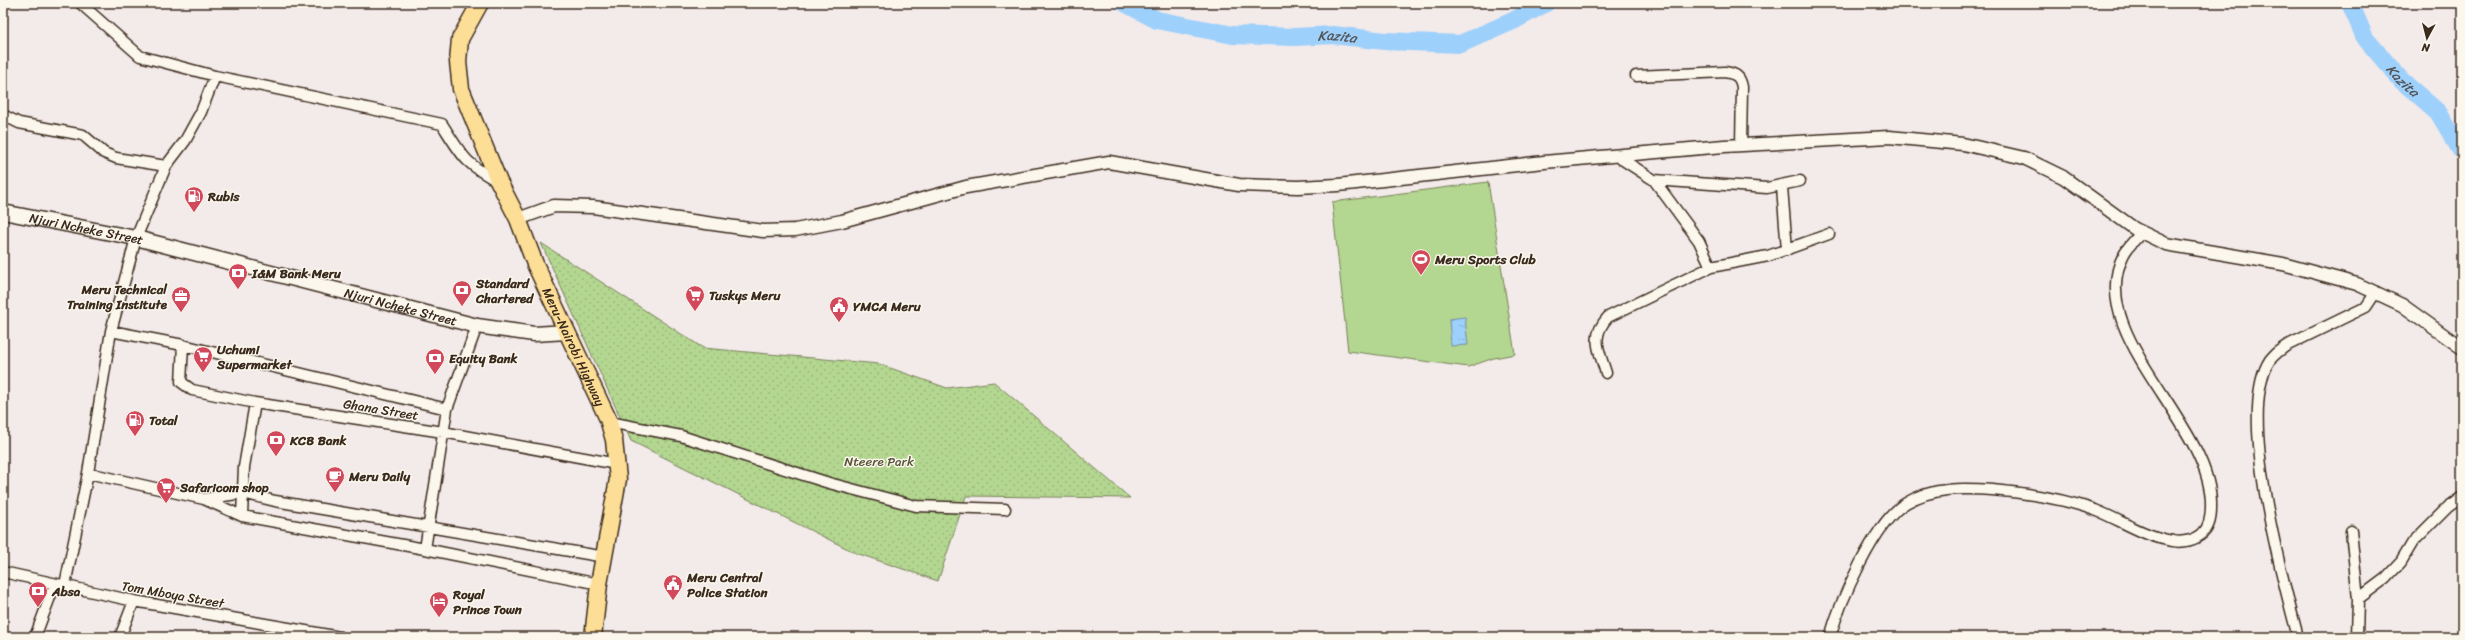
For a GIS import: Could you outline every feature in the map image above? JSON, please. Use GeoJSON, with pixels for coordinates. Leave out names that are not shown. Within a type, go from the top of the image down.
{"type":"FeatureCollection","features":[{"type":"Feature","properties":{"kind":"highway","name":"Meru-Nairobi Highway"},"geometry":{"type":"LineString","coordinates":[[480,3],[460,39],[458,62],[461,89],[499,182],[518,219],[535,264],[609,422],[617,464],[618,480],[605,558],[599,584],[593,637]]}},
{"type":"Feature","properties":{"kind":"main road","name":"Njuri Ncheke Street"},"geometry":{"type":"LineString","coordinates":[[3,212],[136,238],[477,326],[534,334],[567,332]]}},
{"type":"Feature","properties":{"kind":"street"},"geometry":{"type":"LineString","coordinates":[[80,3],[140,56],[215,76],[442,124],[463,158],[476,169],[499,182]]}},
{"type":"Feature","properties":{"kind":"street"},"geometry":{"type":"LineString","coordinates":[[1636,76],[1725,72],[1735,74],[1740,78],[1742,87],[1741,145]]}},
{"type":"Feature","properties":{"kind":"street"},"geometry":{"type":"LineString","coordinates":[[35,637],[60,584],[88,473],[111,331],[136,238],[166,166],[185,140],[201,112],[215,76]]}},
{"type":"Feature","properties":{"kind":"street"},"geometry":{"type":"LineString","coordinates":[[3,115],[19,123],[83,135],[104,152],[116,158],[166,166]]}},
{"type":"Feature","properties":{"kind":"street"},"geometry":{"type":"LineString","coordinates":[[518,219],[554,206],[593,207],[762,231],[794,230],[842,221],[966,187],[1109,162],[1239,185],[1298,187],[1338,185],[1617,156],[1741,145],[1889,137],[1963,144],[2010,153],[2063,177],[2142,232],[2166,244],[2179,248],[2234,254],[2283,264],[2336,278],[2376,292],[2420,316],[2462,348]]}},
{"type":"Feature","properties":{"kind":"street"},"geometry":{"type":"LineString","coordinates":[[1617,156],[1654,180],[1699,241],[1711,267]]}},
{"type":"Feature","properties":{"kind":"street"},"geometry":{"type":"LineString","coordinates":[[1654,180],[1747,188],[1782,186],[1800,181]]}},
{"type":"Feature","properties":{"kind":"street"},"geometry":{"type":"LineString","coordinates":[[1782,186],[1787,250]]}},
{"type":"Feature","properties":{"kind":"street"},"geometry":{"type":"LineString","coordinates":[[1830,637],[1847,589],[1880,530],[1905,503],[1927,494],[1949,489],[1972,488],[2037,495],[2096,511],[2147,533],[2172,541],[2182,542],[2196,538],[2203,533],[2209,524],[2211,499],[2200,458],[2178,418],[2137,352],[2120,320],[2116,305],[2116,285],[2123,254],[2142,232]]}},
{"type":"Feature","properties":{"kind":"street"},"geometry":{"type":"LineString","coordinates":[[1606,373],[1597,345],[1597,332],[1608,317],[1711,267],[1754,260],[1787,250],[1829,234]]}},
{"type":"Feature","properties":{"kind":"street"},"geometry":{"type":"LineString","coordinates":[[2298,637],[2272,536],[2261,465],[2258,410],[2262,377],[2274,354],[2286,346],[2366,307],[2376,292]]}},
{"type":"Feature","properties":{"kind":"street"},"geometry":{"type":"LineString","coordinates":[[425,549],[443,432],[448,409],[477,326]]}},
{"type":"Feature","properties":{"kind":"street"},"geometry":{"type":"LineString","coordinates":[[111,331],[183,345],[448,409]]}},
{"type":"Feature","properties":{"kind":"street","name":"Ghana Street"},"geometry":{"type":"LineString","coordinates":[[183,345],[182,385],[192,390],[255,403],[443,432],[617,464]]}},
{"type":"Feature","properties":{"kind":"street"},"geometry":{"type":"LineString","coordinates":[[242,516],[247,444],[255,403]]}},
{"type":"Feature","properties":{"kind":"street"},"geometry":{"type":"LineString","coordinates":[[609,422],[681,436],[829,483],[916,506],[1005,509]]}},
{"type":"Feature","properties":{"kind":"street"},"geometry":{"type":"LineString","coordinates":[[88,473],[204,499],[242,516],[425,549],[599,584]]}},
{"type":"Feature","properties":{"kind":"street"},"geometry":{"type":"LineString","coordinates":[[204,499],[243,493],[352,514],[429,526],[605,558]]}},
{"type":"Feature","properties":{"kind":"street"},"geometry":{"type":"LineString","coordinates":[[2358,599],[2386,578],[2401,562],[2413,542],[2448,507],[2462,497]]}},
{"type":"Feature","properties":{"kind":"street"},"geometry":{"type":"LineString","coordinates":[[2351,531],[2358,599],[2357,637]]}},
{"type":"Feature","properties":{"kind":"street","name":"Tom Mboya Street"},"geometry":{"type":"LineString","coordinates":[[3,572],[134,601],[340,637]]}},
{"type":"Feature","properties":{"kind":"street"},"geometry":{"type":"LineString","coordinates":[[120,637],[134,601]]}},
{"type":"Feature","properties":{"kind":"green space","name":"Meru Sports Club"},"geometry":{"type":"Polygon","coordinates":[[[1488,182],[1515,354],[1494,358],[1468,367],[1348,351],[1332,202],[1488,182]]]}},
{"type":"Feature","properties":{"kind":"green space","name":"Nteere Park"},"geometry":{"type":"Polygon","coordinates":[[[541,243],[703,348],[879,364],[947,388],[994,382],[1130,498],[966,496],[938,581],[856,553],[631,441],[541,243]]]}},
{"type":"Feature","properties":{"kind":"water"},"geometry":{"type":"Polygon","coordinates":[[[1465,317],[1468,345],[1451,346],[1449,319],[1465,317]]]}},
{"type":"Feature","properties":{"kind":"waterway","name":"Kazita"},"geometry":{"type":"LineString","coordinates":[[1125,3],[1157,20],[1233,35],[1295,37],[1333,35],[1385,41],[1460,44],[1513,21],[1546,3]]}},
{"type":"Feature","properties":{"kind":"waterway","name":"Kazita"},"geometry":{"type":"LineString","coordinates":[[2350,3],[2365,38],[2402,81],[2438,112],[2462,152]]}},
{"type":"Feature","properties":{"kind":"place","name":"Rubis"},"geometry":{"type":"Point","coordinates":[194,213]}},
{"type":"Feature","properties":{"kind":"place","name":"Meru Sports Club"},"geometry":{"type":"Point","coordinates":[1421,276]}},
{"type":"Feature","properties":{"kind":"place","name":"I&M Bank Meru"},"geometry":{"type":"Point","coordinates":[238,290]}},
{"type":"Feature","properties":{"kind":"place","name":"Standard Chartered"},"geometry":{"type":"Point","coordinates":[462,307]}},
{"type":"Feature","properties":{"kind":"place","name":"Tuskys Meru"},"geometry":{"type":"Point","coordinates":[695,312]}},
{"type":"Feature","properties":{"kind":"place","name":"Meru Technical Training Institute"},"geometry":{"type":"Point","coordinates":[181,313]}},
{"type":"Feature","properties":{"kind":"place","name":"YMCA Meru"},"geometry":{"type":"Point","coordinates":[839,323]}},
{"type":"Feature","properties":{"kind":"place","name":"Uchumi Supermarket"},"geometry":{"type":"Point","coordinates":[203,373]}},
{"type":"Feature","properties":{"kind":"place","name":"Equity Bank"},"geometry":{"type":"Point","coordinates":[435,375]}},
{"type":"Feature","properties":{"kind":"place","name":"Total"},"geometry":{"type":"Point","coordinates":[135,437]}},
{"type":"Feature","properties":{"kind":"place","name":"KCB Bank"},"geometry":{"type":"Point","coordinates":[276,457]}},
{"type":"Feature","properties":{"kind":"place","name":"Meru Daily"},"geometry":{"type":"Point","coordinates":[335,493]}},
{"type":"Feature","properties":{"kind":"place","name":"Safaricom shop"},"geometry":{"type":"Point","coordinates":[166,504]}},
{"type":"Feature","properties":{"kind":"place","name":"Meru Central Police Station"},"geometry":{"type":"Point","coordinates":[673,601]}},
{"type":"Feature","properties":{"kind":"place","name":"Absa"},"geometry":{"type":"Point","coordinates":[38,608]}},
{"type":"Feature","properties":{"kind":"place","name":"Royal Prince Town"},"geometry":{"type":"Point","coordinates":[439,618]}}]}
